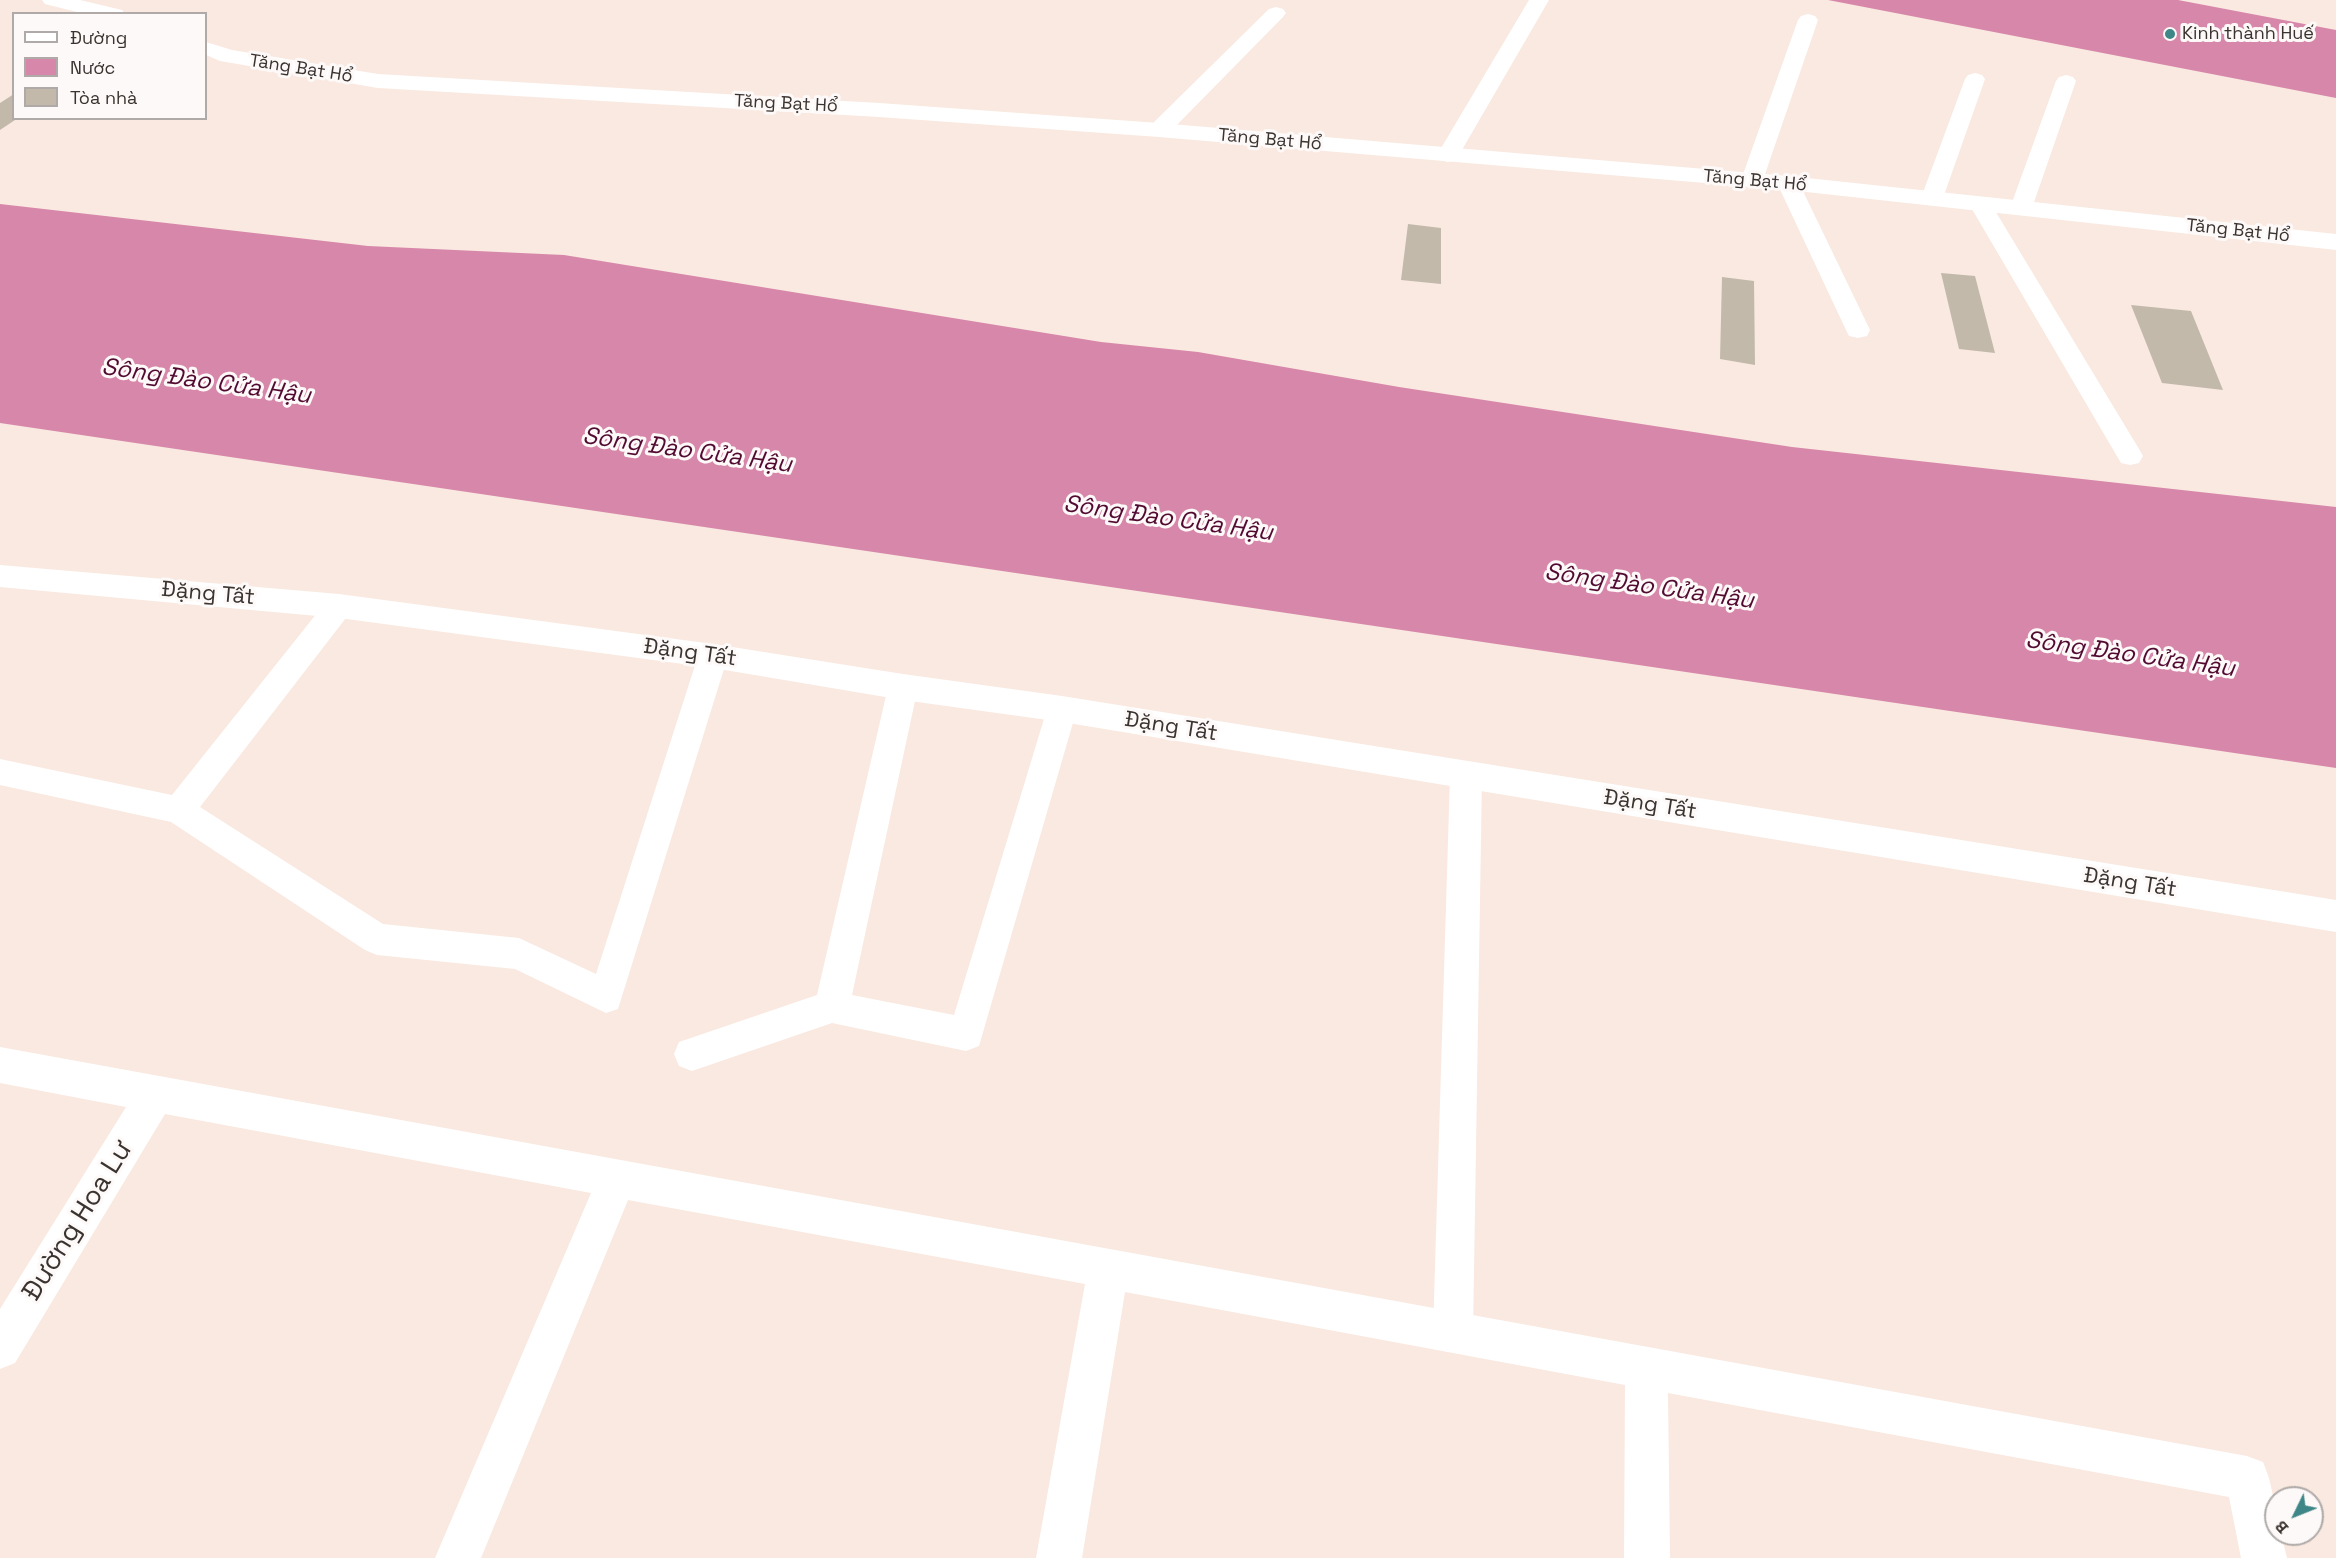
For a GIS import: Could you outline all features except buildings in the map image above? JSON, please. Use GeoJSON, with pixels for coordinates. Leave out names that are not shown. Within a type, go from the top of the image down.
{"type":"FeatureCollection","features":[{"type":"Feature","properties":{"kind":"street"},"geometry":{"type":"LineString","coordinates":[[52,0],[106,12]]}},
{"type":"Feature","properties":{"kind":"street","name":"Tăng Bạt Hổ"},"geometry":{"type":"LineString","coordinates":[[207,48],[228,56],[378,81],[879,110],[1159,130],[1788,183],[2336,242]]}},
{"type":"Feature","properties":{"kind":"street","name":"Đặng Tất"},"geometry":{"type":"LineString","coordinates":[[0,576],[339,606],[713,656],[903,687],[1062,709],[2336,916]]}},
{"type":"Feature","properties":{"kind":"street"},"geometry":{"type":"LineString","coordinates":[[0,1065],[2247,1478],[2264,1558]]}},
{"type":"Feature","properties":{"kind":"street","name":"Đường Hoa Lư"},"geometry":{"type":"LineString","coordinates":[[0,1348],[156,1094]]}},
{"type":"Feature","properties":{"kind":"street"},"geometry":{"type":"LineString","coordinates":[[458,1558],[617,1179]]}},
{"type":"Feature","properties":{"kind":"street"},"geometry":{"type":"LineString","coordinates":[[1059,1558],[1108,1269]]}},
{"type":"Feature","properties":{"kind":"street"},"geometry":{"type":"LineString","coordinates":[[1646,1367],[1647,1558]]}},
{"type":"Feature","properties":{"kind":"lane"},"geometry":{"type":"LineString","coordinates":[[1448,154],[1539,0]]}},
{"type":"Feature","properties":{"kind":"lane"},"geometry":{"type":"LineString","coordinates":[[1159,130],[1276,12]]}},
{"type":"Feature","properties":{"kind":"lane"},"geometry":{"type":"LineString","coordinates":[[1752,180],[1808,20]]}},
{"type":"Feature","properties":{"kind":"lane"},"geometry":{"type":"LineString","coordinates":[[1932,198],[1975,79]]}},
{"type":"Feature","properties":{"kind":"lane"},"geometry":{"type":"LineString","coordinates":[[2021,208],[2066,81]]}},
{"type":"Feature","properties":{"kind":"lane"},"geometry":{"type":"LineString","coordinates":[[1788,183],[1858,330]]}},
{"type":"Feature","properties":{"kind":"lane"},"geometry":{"type":"LineString","coordinates":[[1980,204],[2130,456]]}},
{"type":"Feature","properties":{"kind":"lane"},"geometry":{"type":"LineString","coordinates":[[179,810],[339,606]]}},
{"type":"Feature","properties":{"kind":"lane"},"geometry":{"type":"LineString","coordinates":[[0,772],[179,810],[377,939],[519,954],[606,998],[713,656]]}},
{"type":"Feature","properties":{"kind":"lane"},"geometry":{"type":"LineString","coordinates":[[832,1007],[903,687]]}},
{"type":"Feature","properties":{"kind":"lane"},"geometry":{"type":"LineString","coordinates":[[692,1054],[832,1007],[966,1034],[1062,709]]}},
{"type":"Feature","properties":{"kind":"lane"},"geometry":{"type":"LineString","coordinates":[[1453,1332],[1466,775]]}},
{"type":"Feature","properties":{"kind":"water","name":"Kinh thành Huế"},"geometry":{"type":"Polygon","coordinates":[[[1828,0],[2178,0],[2336,30],[2336,98],[1828,0]]]}},
{"type":"Feature","properties":{"kind":"water","name":"Sông Đào Cửa Hậu"},"geometry":{"type":"Polygon","coordinates":[[[0,204],[368,246],[564,255],[1101,342],[1198,352],[1399,387],[1792,447],[2336,507],[2336,768],[0,423],[0,204]]]}},
{"type":"Feature","properties":{"kind":"place","name":"Kinh thành Huế"},"geometry":{"type":"Point","coordinates":[2170,34]}}]}
